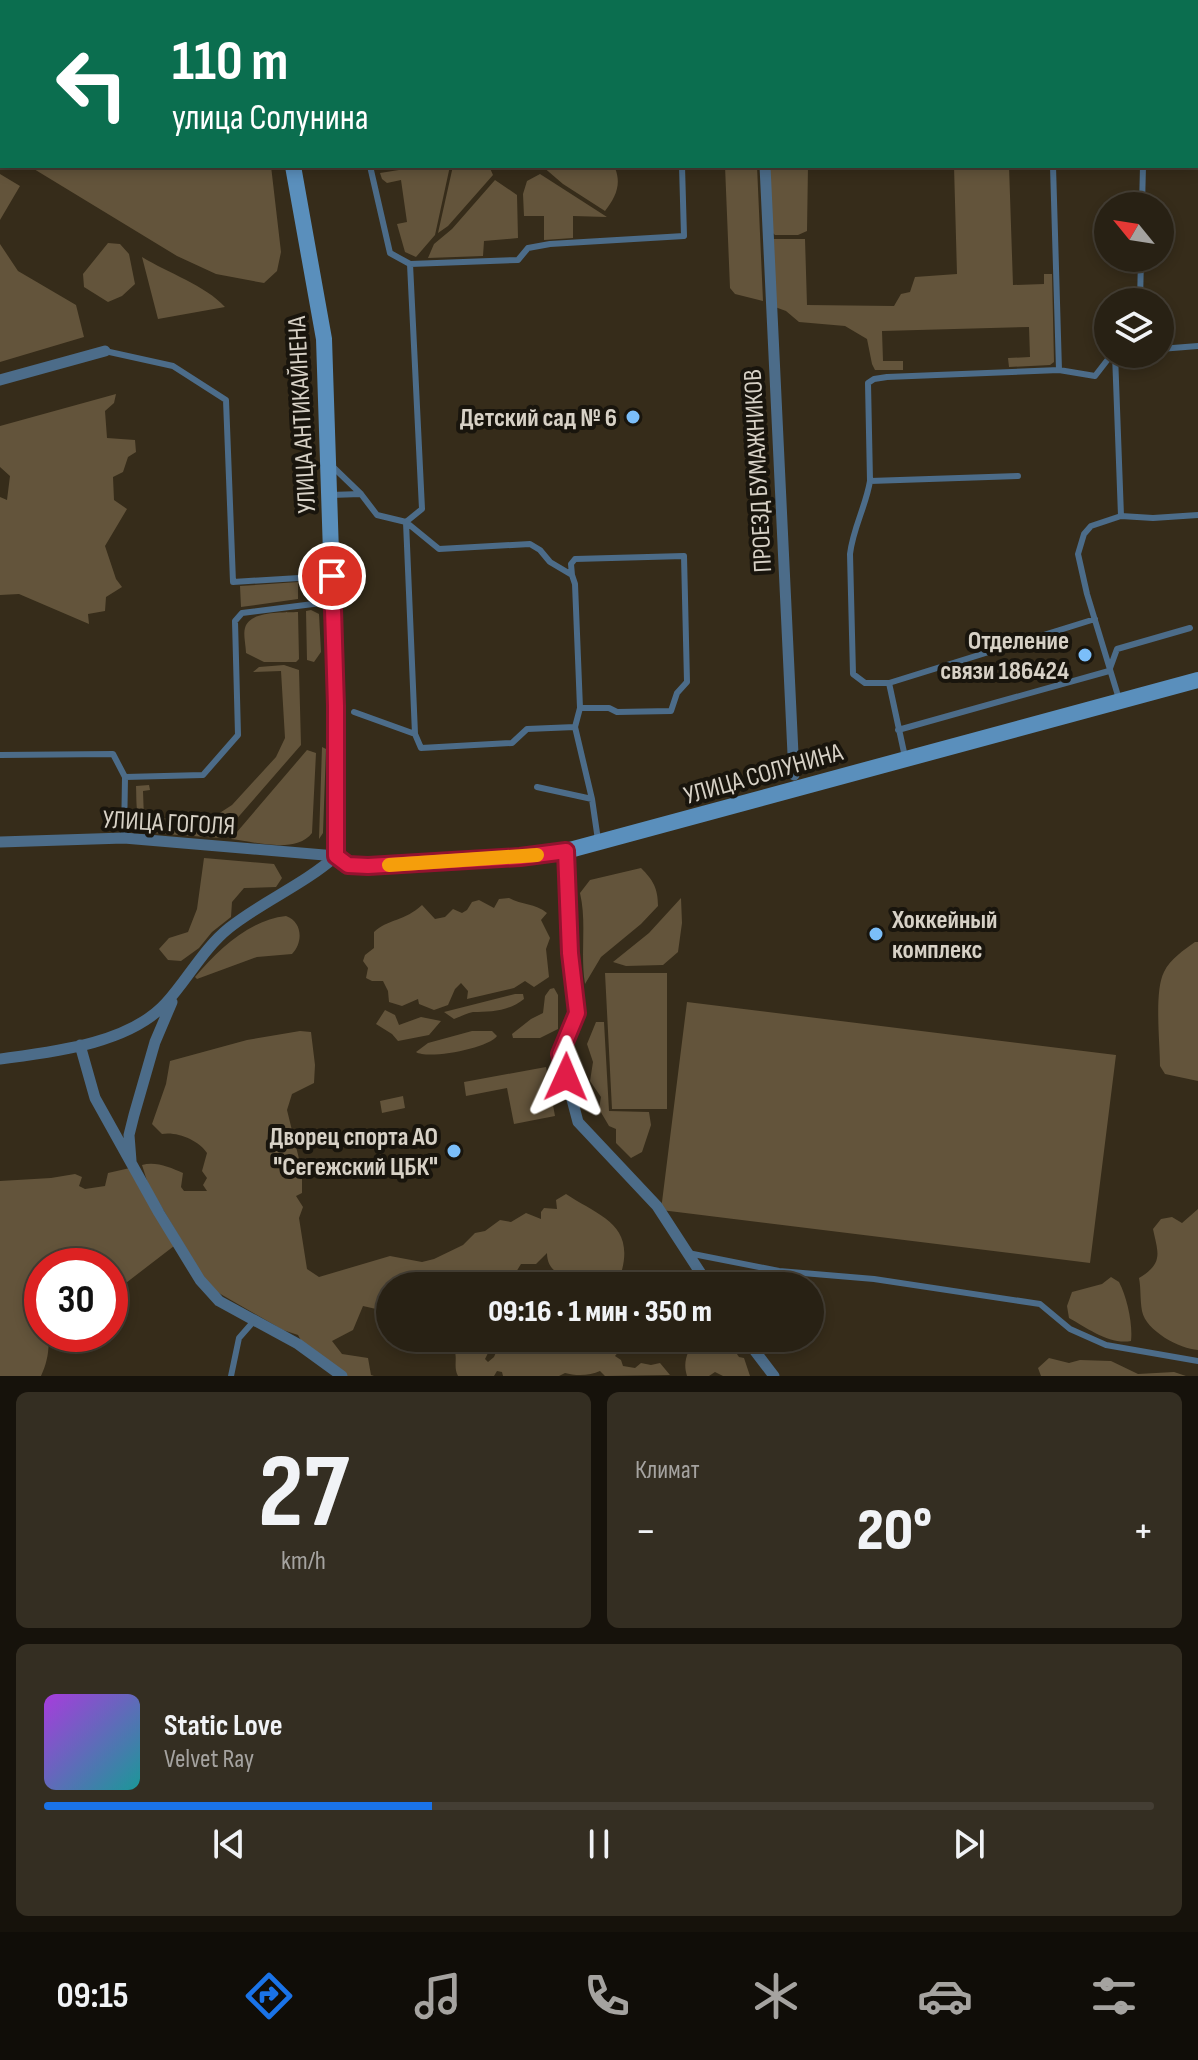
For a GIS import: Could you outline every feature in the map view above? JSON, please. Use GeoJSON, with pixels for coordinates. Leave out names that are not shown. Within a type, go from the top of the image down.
{"type":"FeatureCollection","features":[{"type":"Feature","properties":{"kind":"street","name":"УЛИЦА АНТИКАЙНЕНА"},"geometry":{"type":"LineString","coordinates":[[293,168],[324,339],[336,706],[336,856]]}},
{"type":"Feature","properties":{"kind":"street","name":"ПРОЕЗД БУМАЖНИКОВ"},"geometry":{"type":"LineString","coordinates":[[765,168],[794,775]]}},
{"type":"Feature","properties":{"kind":"street"},"geometry":{"type":"LineString","coordinates":[[0,380],[105,351]]}},
{"type":"Feature","properties":{"kind":"street","name":"УЛИЦА СОЛУНИНА"},"geometry":{"type":"LineString","coordinates":[[336,856],[348,865],[368,866],[520,857],[566,851],[1198,680]]}},
{"type":"Feature","properties":{"kind":"street","name":"УЛИЦА ГОГОЛЯ"},"geometry":{"type":"LineString","coordinates":[[0,842],[124,838],[336,856]]}},
{"type":"Feature","properties":{"kind":"street"},"geometry":{"type":"LineString","coordinates":[[566,851],[570,953],[577,1013],[560,1054],[578,1122],[657,1206],[700,1272]]}},
{"type":"Feature","properties":{"kind":"street"},"geometry":{"type":"LineString","coordinates":[[0,1059],[80,1045],[143,1023],[164,1005],[205,951],[228,929],[267,901],[313,876],[336,856]]}},
{"type":"Feature","properties":{"kind":"street"},"geometry":{"type":"LineString","coordinates":[[132,1166],[129,1135],[134,1115],[155,1042],[181,985]]}},
{"type":"Feature","properties":{"kind":"street"},"geometry":{"type":"LineString","coordinates":[[80,1045],[95,1098],[200,1280],[219,1301],[298,1344],[342,1376]]}},
{"type":"Feature","properties":{"kind":"street"},"geometry":{"type":"LineString","coordinates":[[756,1352],[774,1376]]}},
{"type":"Feature","properties":{"kind":"lane"},"geometry":{"type":"LineString","coordinates":[[370,168],[390,253],[410,264],[518,260],[528,248],[550,244],[684,236],[682,168]]}},
{"type":"Feature","properties":{"kind":"lane"},"geometry":{"type":"LineString","coordinates":[[1053,168],[1059,370]]}},
{"type":"Feature","properties":{"kind":"lane"},"geometry":{"type":"LineString","coordinates":[[1142,192],[1143,168]]}},
{"type":"Feature","properties":{"kind":"lane"},"geometry":{"type":"LineString","coordinates":[[406,522],[422,509],[410,264]]}},
{"type":"Feature","properties":{"kind":"lane"},"geometry":{"type":"LineString","coordinates":[[1174,348],[1198,346]]}},
{"type":"Feature","properties":{"kind":"lane"},"geometry":{"type":"LineString","coordinates":[[105,351],[173,366],[226,400],[233,582],[332,576]]}},
{"type":"Feature","properties":{"kind":"lane"},"geometry":{"type":"LineString","coordinates":[[1095,619],[889,683],[865,683],[853,674],[850,554],[851,541],[868,497],[870,481],[868,383],[874,379],[1059,370],[1095,376],[1102,368]]}},
{"type":"Feature","properties":{"kind":"lane"},"geometry":{"type":"LineString","coordinates":[[1114,368],[1121,516]]}},
{"type":"Feature","properties":{"kind":"lane"},"geometry":{"type":"LineString","coordinates":[[330,463],[377,515],[406,522],[439,549],[530,544],[550,562],[572,575]]}},
{"type":"Feature","properties":{"kind":"lane"},"geometry":{"type":"LineString","coordinates":[[870,481],[1018,476]]}},
{"type":"Feature","properties":{"kind":"lane"},"geometry":{"type":"LineString","coordinates":[[330,495],[361,494]]}},
{"type":"Feature","properties":{"kind":"lane"},"geometry":{"type":"LineString","coordinates":[[1119,699],[1078,554],[1084,534],[1091,526],[1121,516],[1153,518],[1198,515]]}},
{"type":"Feature","properties":{"kind":"lane"},"geometry":{"type":"LineString","coordinates":[[406,522],[415,734],[421,748],[512,743],[527,729],[575,727]]}},
{"type":"Feature","properties":{"kind":"lane"},"geometry":{"type":"LineString","coordinates":[[580,708],[609,708],[617,712],[671,711],[677,693],[687,682],[684,556],[575,559],[571,564],[575,584],[580,708],[575,727],[592,799],[598,844]]}},
{"type":"Feature","properties":{"kind":"lane"},"geometry":{"type":"LineString","coordinates":[[125,777],[203,775],[238,735],[235,621],[242,613],[333,602]]}},
{"type":"Feature","properties":{"kind":"lane"},"geometry":{"type":"LineString","coordinates":[[1109,671],[1117,649],[1190,628]]}},
{"type":"Feature","properties":{"kind":"lane"},"geometry":{"type":"LineString","coordinates":[[898,730],[1109,671]]}},
{"type":"Feature","properties":{"kind":"lane"},"geometry":{"type":"LineString","coordinates":[[889,683],[905,757]]}},
{"type":"Feature","properties":{"kind":"lane"},"geometry":{"type":"LineString","coordinates":[[354,712],[415,734]]}},
{"type":"Feature","properties":{"kind":"lane"},"geometry":{"type":"LineString","coordinates":[[0,755],[113,754],[125,777],[124,838]]}},
{"type":"Feature","properties":{"kind":"lane"},"geometry":{"type":"LineString","coordinates":[[537,787],[592,799]]}},
{"type":"Feature","properties":{"kind":"lane"},"geometry":{"type":"LineString","coordinates":[[688,1253],[779,1271],[874,1279],[1040,1304],[1070,1329],[1106,1345],[1198,1361]]}},
{"type":"Feature","properties":{"kind":"lane"},"geometry":{"type":"LineString","coordinates":[[231,1376],[239,1338],[253,1322]]}},
{"type":"Feature","properties":{"kind":"shaded area"},"geometry":{"type":"Polygon","coordinates":[[[32,168],[271,168],[281,252],[277,271],[264,283],[216,274],[177,256],[32,168]]]}},
{"type":"Feature","properties":{"kind":"shaded area"},"geometry":{"type":"Polygon","coordinates":[[[411,168],[450,168],[435,235],[416,257],[405,252],[397,224],[407,222],[401,180],[387,183],[380,173],[411,168]]]}},
{"type":"Feature","properties":{"kind":"shaded area"},"geometry":{"type":"Polygon","coordinates":[[[453,168],[490,168],[493,175],[448,226],[438,233],[453,168]]]}},
{"type":"Feature","properties":{"kind":"shaded area"},"geometry":{"type":"Polygon","coordinates":[[[544,168],[615,168],[618,180],[612,201],[605,211],[544,168]]]}},
{"type":"Feature","properties":{"kind":"shaded area"},"geometry":{"type":"Polygon","coordinates":[[[725,168],[757,168],[763,301],[735,294],[730,288],[725,168]]]}},
{"type":"Feature","properties":{"kind":"shaded area"},"geometry":{"type":"Polygon","coordinates":[[[767,168],[808,168],[807,231],[798,235],[775,235],[772,232],[767,168]]]}},
{"type":"Feature","properties":{"kind":"shaded area"},"geometry":{"type":"Polygon","coordinates":[[[954,168],[1009,168],[1013,285],[1044,284],[1044,274],[1052,274],[1054,362],[1050,365],[1009,367],[1008,358],[1030,357],[1029,327],[882,331],[883,361],[903,361],[903,370],[875,370],[867,339],[845,326],[799,322],[786,311],[775,307],[771,239],[805,239],[807,305],[894,306],[901,294],[910,292],[915,277],[957,274],[954,168]]]}},
{"type":"Feature","properties":{"kind":"shaded area"},"geometry":{"type":"Polygon","coordinates":[[[0,174],[20,186],[0,220],[0,174]]]}},
{"type":"Feature","properties":{"kind":"shaded area"},"geometry":{"type":"Polygon","coordinates":[[[540,174],[607,217],[573,216],[573,238],[544,240],[544,216],[524,216],[523,194],[527,181],[540,174]]]}},
{"type":"Feature","properties":{"kind":"shaded area"},"geometry":{"type":"Polygon","coordinates":[[[495,180],[517,195],[518,238],[484,241],[483,256],[428,258],[434,244],[452,229],[495,180]]]}},
{"type":"Feature","properties":{"kind":"shaded area"},"geometry":{"type":"Polygon","coordinates":[[[108,243],[120,244],[129,254],[135,284],[122,296],[108,302],[84,287],[83,274],[108,243]]]}},
{"type":"Feature","properties":{"kind":"shaded area"},"geometry":{"type":"Polygon","coordinates":[[[0,244],[18,271],[76,305],[84,337],[0,362],[0,244]]]}},
{"type":"Feature","properties":{"kind":"shaded area"},"geometry":{"type":"Polygon","coordinates":[[[142,257],[197,286],[225,307],[158,319],[142,257]]]}},
{"type":"Feature","properties":{"kind":"shaded area"},"geometry":{"type":"Polygon","coordinates":[[[116,394],[114,403],[105,411],[107,438],[135,440],[136,452],[128,457],[123,472],[113,477],[114,500],[127,509],[105,546],[116,579],[122,587],[106,597],[105,611],[88,614],[89,624],[19,594],[0,595],[0,497],[7,500],[10,476],[0,467],[0,426],[116,394]]]}},
{"type":"Feature","properties":{"kind":"shaded area"},"geometry":{"type":"Polygon","coordinates":[[[298,582],[298,599],[241,607],[240,586],[298,582]]]}},
{"type":"Feature","properties":{"kind":"shaded area"},"geometry":{"type":"Polygon","coordinates":[[[306,611],[319,614],[321,652],[314,662],[307,660],[306,611]]]}},
{"type":"Feature","properties":{"kind":"shaded area"},"geometry":{"type":"Polygon","coordinates":[[[298,612],[299,659],[296,662],[264,662],[246,653],[244,631],[253,618],[298,612]]]}},
{"type":"Feature","properties":{"kind":"shaded area"},"geometry":{"type":"Polygon","coordinates":[[[284,665],[299,670],[301,745],[220,838],[152,833],[139,818],[136,786],[149,785],[150,790],[143,791],[144,819],[215,816],[232,805],[276,757],[285,738],[281,671],[253,672],[259,667],[284,665]]]}},
{"type":"Feature","properties":{"kind":"shaded area"},"geometry":{"type":"Polygon","coordinates":[[[322,747],[326,749],[323,833],[319,839],[322,747]]]}},
{"type":"Feature","properties":{"kind":"shaded area"},"geometry":{"type":"Polygon","coordinates":[[[307,750],[316,753],[312,833],[305,839],[286,845],[231,839],[307,750]]]}},
{"type":"Feature","properties":{"kind":"shaded area"},"geometry":{"type":"Polygon","coordinates":[[[204,858],[274,864],[282,878],[276,887],[244,888],[232,902],[231,917],[212,932],[199,948],[181,961],[168,960],[159,949],[169,938],[188,932],[197,909],[204,858]]]}},
{"type":"Feature","properties":{"kind":"shaded area"},"geometry":{"type":"Polygon","coordinates":[[[641,868],[654,885],[658,906],[601,957],[585,984],[580,893],[590,880],[641,868]]]}},
{"type":"Feature","properties":{"kind":"shaded area"},"geometry":{"type":"Polygon","coordinates":[[[509,898],[547,913],[541,920],[550,938],[546,949],[549,977],[534,987],[525,981],[514,988],[467,999],[468,991],[461,983],[448,1005],[434,1010],[419,1004],[418,999],[402,1006],[389,1002],[383,981],[366,978],[368,968],[363,961],[365,955],[374,948],[374,932],[385,925],[422,905],[435,919],[445,917],[453,909],[462,913],[472,902],[479,900],[494,908],[499,899],[509,898]]]}},
{"type":"Feature","properties":{"kind":"shaded area"},"geometry":{"type":"Polygon","coordinates":[[[681,898],[678,952],[663,965],[626,966],[613,962],[649,933],[681,898]]]}},
{"type":"Feature","properties":{"kind":"shaded area"},"geometry":{"type":"Polygon","coordinates":[[[286,916],[296,923],[300,933],[292,954],[257,957],[197,979],[195,977],[225,946],[247,930],[286,916]]]}},
{"type":"Feature","properties":{"kind":"shaded area"},"geometry":{"type":"Polygon","coordinates":[[[1198,942],[1198,1081],[1165,1074],[1160,1066],[1158,1018],[1159,991],[1164,972],[1198,942]]]}},
{"type":"Feature","properties":{"kind":"shaded area"},"geometry":{"type":"Polygon","coordinates":[[[605,973],[667,973],[667,1109],[612,1109],[605,973]]]}},
{"type":"Feature","properties":{"kind":"shaded area"},"geometry":{"type":"Polygon","coordinates":[[[554,988],[558,995],[558,1029],[540,1038],[513,1038],[512,1034],[543,1013],[545,996],[554,988]]]}},
{"type":"Feature","properties":{"kind":"shaded area"},"geometry":{"type":"Polygon","coordinates":[[[523,994],[524,999],[506,1008],[473,1012],[454,1019],[444,1012],[523,994]]]}},
{"type":"Feature","properties":{"kind":"shaded area"},"geometry":{"type":"Polygon","coordinates":[[[687,1002],[1116,1055],[1090,1263],[661,1210],[687,1002]]]}},
{"type":"Feature","properties":{"kind":"shaded area"},"geometry":{"type":"Polygon","coordinates":[[[385,1010],[395,1015],[399,1025],[421,1017],[441,1021],[429,1035],[398,1041],[376,1024],[385,1010]]]}},
{"type":"Feature","properties":{"kind":"shaded area"},"geometry":{"type":"Polygon","coordinates":[[[596,1022],[604,1022],[609,1111],[649,1112],[651,1125],[642,1152],[631,1158],[616,1143],[616,1129],[609,1126],[599,1109],[601,1097],[590,1081],[593,1062],[587,1044],[596,1022]]]}},
{"type":"Feature","properties":{"kind":"shaded area"},"geometry":{"type":"Polygon","coordinates":[[[472,1031],[492,1031],[497,1036],[483,1045],[458,1052],[433,1055],[416,1052],[428,1043],[472,1031]]]}},
{"type":"Feature","properties":{"kind":"shaded area"},"geometry":{"type":"Polygon","coordinates":[[[311,1032],[314,1083],[292,1094],[287,1110],[302,1171],[302,1193],[296,1196],[303,1207],[299,1218],[307,1269],[319,1277],[390,1256],[422,1262],[434,1259],[463,1245],[475,1233],[485,1231],[500,1220],[511,1222],[526,1213],[541,1219],[544,1208],[557,1209],[556,1200],[566,1194],[601,1215],[618,1231],[623,1241],[622,1270],[557,1272],[549,1264],[547,1253],[536,1264],[521,1264],[516,1272],[376,1272],[376,1309],[363,1306],[353,1330],[332,1341],[342,1354],[368,1358],[371,1375],[374,1376],[344,1376],[304,1346],[298,1335],[283,1330],[208,1285],[148,1184],[142,1165],[157,1164],[183,1173],[181,1187],[184,1191],[207,1191],[203,1185],[207,1178],[202,1171],[207,1153],[203,1148],[187,1138],[162,1134],[152,1124],[166,1084],[170,1061],[247,1040],[311,1032]]]}},
{"type":"Feature","properties":{"kind":"shaded area"},"geometry":{"type":"Polygon","coordinates":[[[546,1067],[555,1116],[514,1124],[507,1088],[466,1096],[464,1082],[546,1067]]]}},
{"type":"Feature","properties":{"kind":"shaded area"},"geometry":{"type":"Polygon","coordinates":[[[403,1096],[405,1108],[382,1113],[380,1101],[403,1096]]]}},
{"type":"Feature","properties":{"kind":"shaded area"},"geometry":{"type":"Polygon","coordinates":[[[130,1168],[174,1246],[128,1281],[128,1248],[24,1248],[24,1352],[48,1352],[48,1356],[41,1376],[0,1376],[0,1181],[75,1174],[82,1177],[79,1186],[85,1189],[105,1186],[108,1173],[130,1168]]]}},
{"type":"Feature","properties":{"kind":"shaded area"},"geometry":{"type":"Polygon","coordinates":[[[1198,1209],[1198,1350],[1173,1342],[1150,1325],[1142,1311],[1139,1278],[1156,1262],[1153,1229],[1161,1219],[1172,1217],[1182,1223],[1198,1209]]]}},
{"type":"Feature","properties":{"kind":"shaded area"},"geometry":{"type":"Polygon","coordinates":[[[1111,1277],[1119,1282],[1125,1295],[1131,1341],[1107,1338],[1069,1318],[1067,1306],[1072,1292],[1102,1284],[1111,1277]]]}},
{"type":"Feature","properties":{"kind":"shaded area"},"geometry":{"type":"Polygon","coordinates":[[[455,1352],[488,1352],[485,1359],[488,1362],[496,1352],[618,1352],[615,1356],[623,1366],[635,1368],[641,1363],[660,1363],[670,1375],[605,1376],[600,1371],[582,1375],[503,1376],[502,1372],[497,1371],[494,1376],[458,1376],[455,1352]]]}},
{"type":"Feature","properties":{"kind":"shaded area"},"geometry":{"type":"Polygon","coordinates":[[[689,1352],[736,1352],[744,1358],[750,1376],[723,1376],[715,1372],[709,1376],[687,1376],[689,1352]]]}},
{"type":"Feature","properties":{"kind":"shaded area"},"geometry":{"type":"Polygon","coordinates":[[[1049,1358],[1069,1363],[1080,1360],[1111,1361],[1138,1374],[1174,1372],[1186,1376],[1041,1376],[1038,1368],[1049,1358]]]}},
{"type":"Feature","properties":{"kind":"slow traffic"},"geometry":{"type":"LineString","coordinates":[[389,865],[537,855]]}},
{"type":"Feature","properties":{"kind":"place","name":"Детский сад № 6"},"geometry":{"type":"Point","coordinates":[633,417]}},
{"type":"Feature","properties":{"kind":"place","name":"Отделение связи 186424"},"geometry":{"type":"Point","coordinates":[1085,655]}},
{"type":"Feature","properties":{"kind":"place","name":"Хоккейный комплекс"},"geometry":{"type":"Point","coordinates":[876,934]}},
{"type":"Feature","properties":{"kind":"place","name":"Дворец спорта АО \"Сегежский ЦБК\""},"geometry":{"type":"Point","coordinates":[454,1151]}},
{"type":"Feature","properties":{"kind":"route"},"geometry":{"type":"LineString","coordinates":[[332,576],[336,856],[348,865],[368,866],[520,857],[566,851],[570,953],[577,1013],[560,1054],[566,1077]]}}]}
